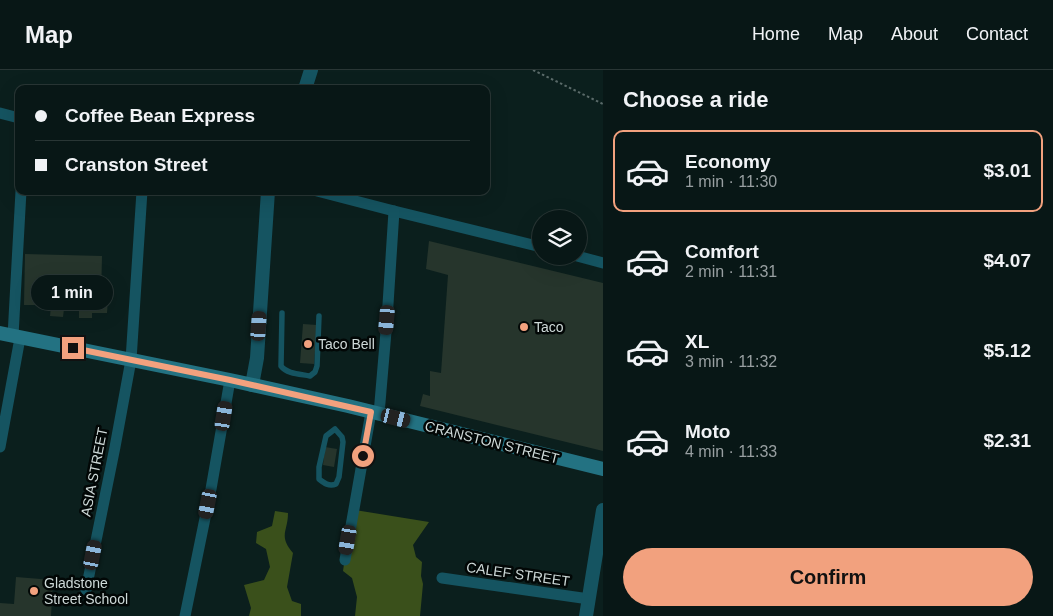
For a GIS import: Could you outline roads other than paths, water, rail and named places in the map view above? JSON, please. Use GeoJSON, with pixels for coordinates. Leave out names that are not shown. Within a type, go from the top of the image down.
{"type":"FeatureCollection","features":[{"type":"Feature","properties":{"kind":"main road","name":"CRANSTON STREET"},"geometry":{"type":"LineString","coordinates":[[11,336],[230,380],[375,413],[603,469]]}},
{"type":"Feature","properties":{"kind":"street"},"geometry":{"type":"LineString","coordinates":[[306,85],[311,70]]}},
{"type":"Feature","properties":{"kind":"street"},"geometry":{"type":"LineString","coordinates":[[0,113],[15,117]]}},
{"type":"Feature","properties":{"kind":"street"},"geometry":{"type":"LineString","coordinates":[[0,447],[11,336],[21,195]]}},
{"type":"Feature","properties":{"kind":"street","name":"ASIA STREET"},"geometry":{"type":"LineString","coordinates":[[86,590],[131,360],[142,195]]}},
{"type":"Feature","properties":{"kind":"street"},"geometry":{"type":"LineString","coordinates":[[252,385],[257,358],[268,195]]}},
{"type":"Feature","properties":{"kind":"street"},"geometry":{"type":"LineString","coordinates":[[332,195],[394,212],[532,245]]}},
{"type":"Feature","properties":{"kind":"street"},"geometry":{"type":"LineString","coordinates":[[345,560],[375,413],[387,320],[394,212]]}},
{"type":"Feature","properties":{"kind":"street"},"geometry":{"type":"LineString","coordinates":[[587,259],[603,263]]}},
{"type":"Feature","properties":{"kind":"street"},"geometry":{"type":"LineString","coordinates":[[185,616],[211,489],[230,380]]}},
{"type":"Feature","properties":{"kind":"street"},"geometry":{"type":"LineString","coordinates":[[586,616],[603,510]]}},
{"type":"Feature","properties":{"kind":"street","name":"CALEF STREET"},"geometry":{"type":"LineString","coordinates":[[442,578],[588,599]]}},
{"type":"Feature","properties":{"kind":"lane"},"geometry":{"type":"LineString","coordinates":[[282,313],[282,369],[310,376],[313,375],[317,366],[319,316]]}},
{"type":"Feature","properties":{"kind":"lane"},"geometry":{"type":"LineString","coordinates":[[335,429],[342,437],[343,442],[339,477],[336,484],[333,485],[325,484],[319,479],[319,467],[326,436],[335,429]]}},
{"type":"Feature","properties":{"kind":"place","name":"Taco"},"geometry":{"type":"Point","coordinates":[524,327]}},
{"type":"Feature","properties":{"kind":"place","name":"Taco Bell"},"geometry":{"type":"Point","coordinates":[308,344]}},
{"type":"Feature","properties":{"kind":"place","name":"Gladstone Street School"},"geometry":{"type":"Point","coordinates":[34,591]}}]}
